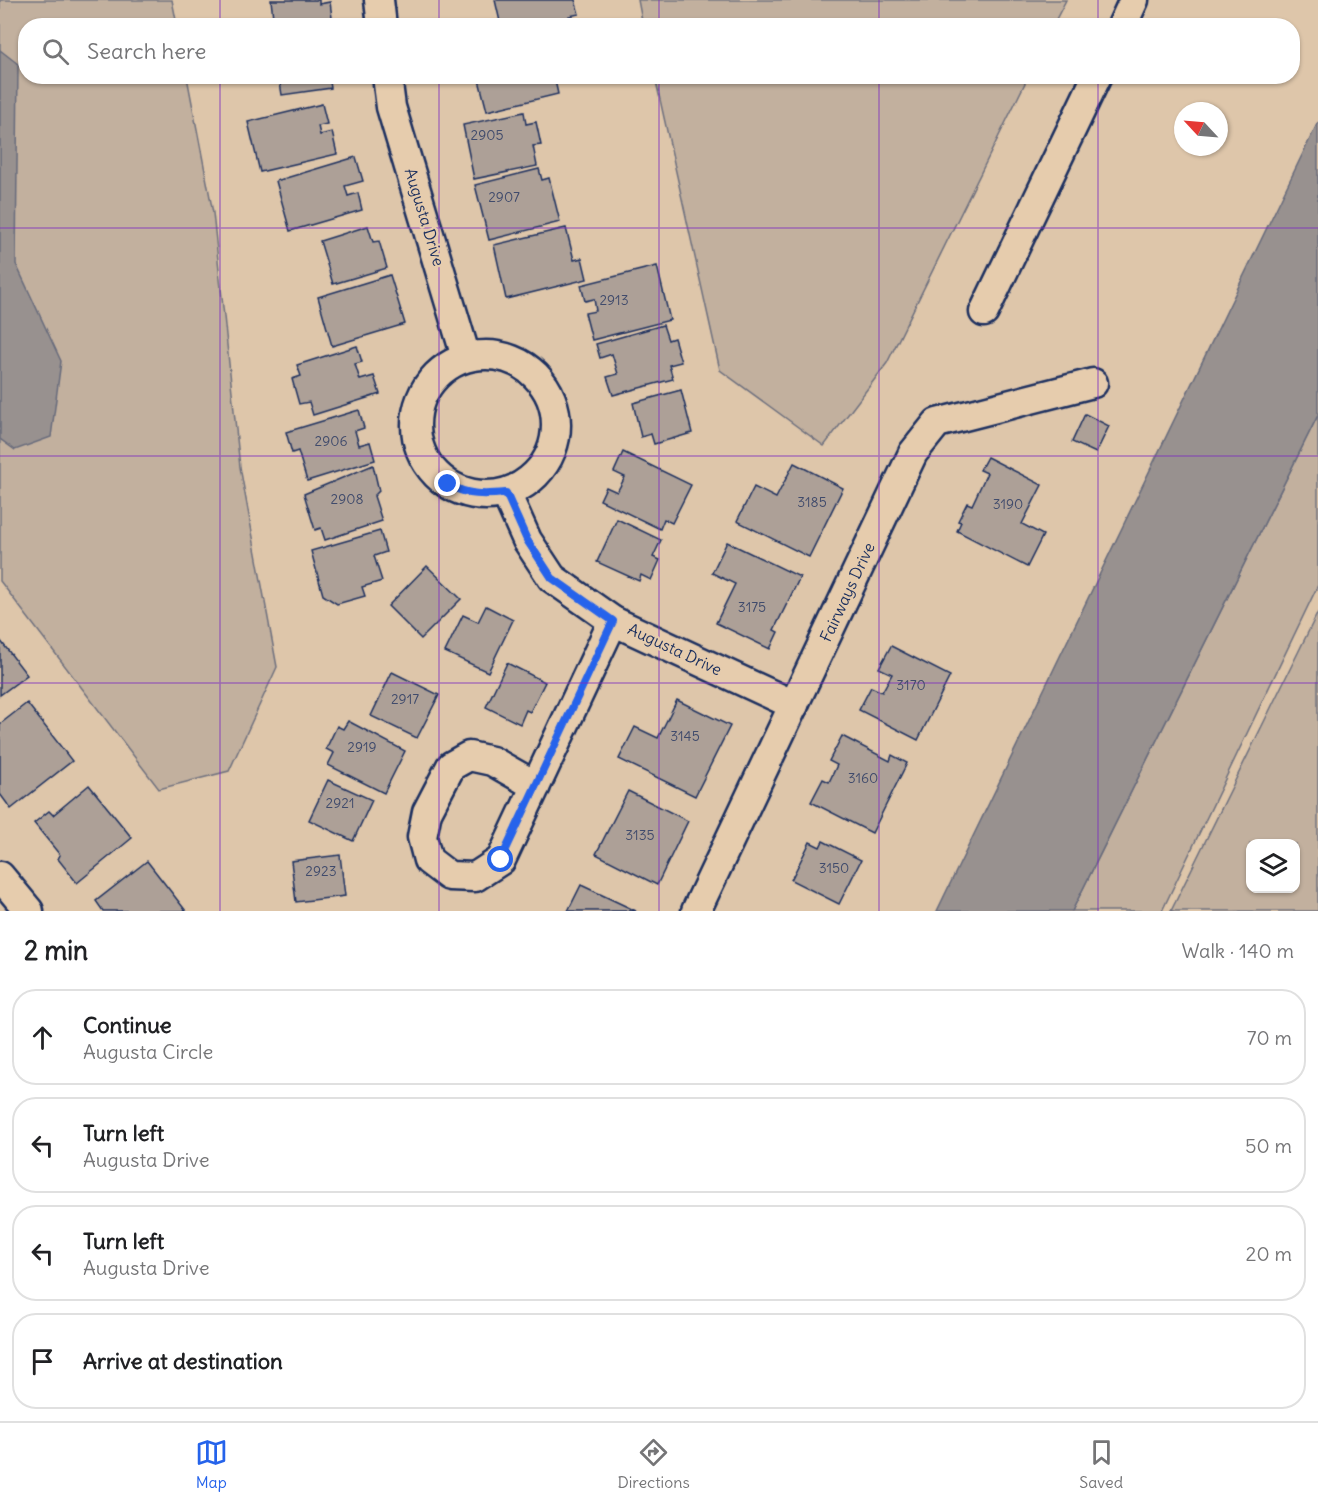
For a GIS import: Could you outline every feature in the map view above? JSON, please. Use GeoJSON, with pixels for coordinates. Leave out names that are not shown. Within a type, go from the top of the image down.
{"type":"FeatureCollection","features":[{"type":"Feature","properties":{"kind":"street"},"geometry":{"type":"LineString","coordinates":[[379,0],[381,18]]}},
{"type":"Feature","properties":{"kind":"street"},"geometry":{"type":"LineString","coordinates":[[1126,18],[1134,0]]}},
{"type":"Feature","properties":{"kind":"street","name":"Augusta Drive"},"geometry":{"type":"LineString","coordinates":[[388,84],[391,107],[466,357]]}},
{"type":"Feature","properties":{"kind":"street"},"geometry":{"type":"LineString","coordinates":[[984,312],[1093,84]]}},
{"type":"Feature","properties":{"kind":"street"},"geometry":{"type":"LineString","coordinates":[[488,354],[510,358],[529,368],[544,384],[554,404],[557,426],[553,448],[542,468],[526,483],[506,493],[482,496],[458,490],[438,477],[423,457],[416,433],[417,408],[427,386],[444,368],[466,357],[488,354]]}},
{"type":"Feature","properties":{"kind":"street","name":"Fairways Drive"},"geometry":{"type":"LineString","coordinates":[[696,911],[913,453],[937,423],[1093,383]]}},
{"type":"Feature","properties":{"kind":"street","name":"Augusta Drive"},"geometry":{"type":"LineString","coordinates":[[506,493],[527,540],[552,578],[613,621],[794,705]]}},
{"type":"Feature","properties":{"kind":"street"},"geometry":{"type":"LineString","coordinates":[[536,786],[492,761],[470,756],[451,766],[427,812],[422,837],[428,860],[449,876],[475,877],[501,860],[536,786],[613,621]]}},
{"type":"Feature","properties":{"kind":"street"},"geometry":{"type":"LineString","coordinates":[[0,876],[29,911]]}},
{"type":"Feature","properties":{"kind":"shaded area"},"geometry":{"type":"Polygon","coordinates":[[[0,0],[172,0],[176,18],[18,18],[18,84],[188,84],[213,213],[240,467],[277,667],[229,771],[159,789],[0,581],[0,0]]]}},
{"type":"Feature","properties":{"kind":"shaded area"},"geometry":{"type":"Polygon","coordinates":[[[638,0],[1066,0],[1057,18],[641,18],[638,0]]]}},
{"type":"Feature","properties":{"kind":"shaded area"},"geometry":{"type":"Polygon","coordinates":[[[0,50],[18,64],[16,264],[61,361],[51,437],[15,450],[0,439],[0,50]]]}},
{"type":"Feature","properties":{"kind":"shaded area"},"geometry":{"type":"Polygon","coordinates":[[[657,84],[1025,84],[887,363],[824,446],[720,370],[657,84]]]}},
{"type":"Feature","properties":{"kind":"shaded area"},"geometry":{"type":"Polygon","coordinates":[[[1318,122],[1318,415],[1072,911],[937,911],[1318,122]]]}},
{"type":"Feature","properties":{"kind":"shaded area"},"geometry":{"type":"Polygon","coordinates":[[[1318,415],[1318,585],[1162,911],[1072,911],[1318,415]]]}},
{"type":"Feature","properties":{"kind":"shaded area"},"geometry":{"type":"Polygon","coordinates":[[[1318,612],[1318,911],[1171,911],[1318,612]]]}},
{"type":"Feature","properties":{"kind":"building"},"geometry":{"type":"Polygon","coordinates":[[[271,0],[319,0],[319,4],[330,2],[332,18],[273,18],[271,0]]]}},
{"type":"Feature","properties":{"kind":"building"},"geometry":{"type":"Polygon","coordinates":[[[495,0],[575,0],[579,14],[569,16],[570,18],[499,18],[495,0]]]}},
{"type":"Feature","properties":{"kind":"building"},"geometry":{"type":"Polygon","coordinates":[[[280,84],[330,84],[331,88],[282,95],[280,84]]]}},
{"type":"Feature","properties":{"kind":"building"},"geometry":{"type":"Polygon","coordinates":[[[480,84],[556,84],[558,94],[487,111],[480,84]]]}},
{"type":"Feature","properties":{"kind":"building"},"geometry":{"type":"Polygon","coordinates":[[[322,104],[327,124],[318,126],[320,135],[332,132],[337,154],[260,172],[248,122],[322,104]]]}},
{"type":"Feature","properties":{"kind":"building"},"geometry":{"type":"Polygon","coordinates":[[[524,112],[526,124],[536,122],[541,145],[533,146],[537,166],[474,179],[463,125],[524,112]]]}},
{"type":"Feature","properties":{"kind":"building"},"geometry":{"type":"Polygon","coordinates":[[[356,157],[363,181],[345,186],[348,196],[358,193],[362,210],[290,231],[276,181],[356,157]]]}},
{"type":"Feature","properties":{"kind":"building"},"geometry":{"type":"Polygon","coordinates":[[[539,169],[542,180],[549,178],[560,222],[489,240],[475,185],[539,169]]]}},
{"type":"Feature","properties":{"kind":"building"},"geometry":{"type":"Polygon","coordinates":[[[368,226],[373,242],[379,241],[387,268],[333,284],[320,241],[368,226]]]}},
{"type":"Feature","properties":{"kind":"building"},"geometry":{"type":"Polygon","coordinates":[[[566,228],[574,260],[582,258],[587,279],[506,299],[494,245],[566,228]]]}},
{"type":"Feature","properties":{"kind":"building"},"geometry":{"type":"Polygon","coordinates":[[[657,266],[670,320],[592,340],[585,313],[596,311],[594,299],[585,301],[581,285],[657,266]]]}},
{"type":"Feature","properties":{"kind":"building"},"geometry":{"type":"Polygon","coordinates":[[[390,275],[405,324],[332,346],[318,297],[390,275]]]}},
{"type":"Feature","properties":{"kind":"building"},"geometry":{"type":"Polygon","coordinates":[[[663,325],[668,340],[674,338],[681,362],[669,365],[673,379],[613,395],[607,377],[618,374],[612,354],[600,358],[596,344],[663,325]]]}},
{"type":"Feature","properties":{"kind":"building"},"geometry":{"type":"Polygon","coordinates":[[[357,346],[362,362],[355,364],[360,380],[374,376],[380,394],[313,415],[309,402],[299,404],[292,379],[301,376],[297,365],[357,346]]]}},
{"type":"Feature","properties":{"kind":"building"},"geometry":{"type":"Polygon","coordinates":[[[681,390],[692,433],[654,444],[651,434],[641,437],[633,403],[681,390]]]}},
{"type":"Feature","properties":{"kind":"building"},"geometry":{"type":"Polygon","coordinates":[[[359,410],[364,428],[355,431],[359,445],[370,442],[375,460],[307,481],[298,451],[292,453],[286,432],[359,410]]]}},
{"type":"Feature","properties":{"kind":"building"},"geometry":{"type":"Polygon","coordinates":[[[1085,414],[1109,426],[1096,453],[1072,442],[1085,414]]]}},
{"type":"Feature","properties":{"kind":"building"},"geometry":{"type":"Polygon","coordinates":[[[623,452],[691,485],[672,523],[664,519],[660,529],[600,500],[606,487],[617,492],[625,477],[614,472],[623,452]]]}},
{"type":"Feature","properties":{"kind":"building"},"geometry":{"type":"Polygon","coordinates":[[[987,457],[1042,485],[1022,524],[1043,535],[1027,567],[957,531],[961,522],[958,521],[967,503],[972,505],[987,473],[980,470],[987,457]]]}},
{"type":"Feature","properties":{"kind":"building"},"geometry":{"type":"Polygon","coordinates":[[[794,463],[843,488],[809,557],[737,521],[754,487],[776,498],[794,463]]]}},
{"type":"Feature","properties":{"kind":"building"},"geometry":{"type":"Polygon","coordinates":[[[373,465],[379,491],[374,496],[382,521],[325,540],[321,528],[315,530],[304,494],[373,465]]]}},
{"type":"Feature","properties":{"kind":"building"},"geometry":{"type":"Polygon","coordinates":[[[617,519],[661,540],[653,557],[660,560],[651,580],[641,575],[639,581],[597,562],[617,519]]]}},
{"type":"Feature","properties":{"kind":"building"},"geometry":{"type":"Polygon","coordinates":[[[380,531],[386,552],[374,556],[382,581],[362,587],[365,596],[337,604],[323,595],[311,551],[380,531]]]}},
{"type":"Feature","properties":{"kind":"building"},"geometry":{"type":"Polygon","coordinates":[[[727,542],[800,577],[774,630],[778,632],[770,649],[716,623],[735,584],[712,573],[727,542]]]}},
{"type":"Feature","properties":{"kind":"building"},"geometry":{"type":"Polygon","coordinates":[[[427,566],[461,599],[421,639],[388,606],[427,566]]]}},
{"type":"Feature","properties":{"kind":"building"},"geometry":{"type":"Polygon","coordinates":[[[486,606],[513,620],[488,672],[445,652],[463,615],[478,622],[486,606]]]}},
{"type":"Feature","properties":{"kind":"building"},"geometry":{"type":"Polygon","coordinates":[[[0,640],[27,675],[0,695],[0,640]]]}},
{"type":"Feature","properties":{"kind":"building"},"geometry":{"type":"Polygon","coordinates":[[[891,646],[950,676],[918,740],[859,710],[871,687],[882,692],[892,674],[879,668],[891,646]]]}},
{"type":"Feature","properties":{"kind":"building"},"geometry":{"type":"Polygon","coordinates":[[[507,663],[545,682],[530,712],[526,710],[520,724],[486,707],[507,663]]]}},
{"type":"Feature","properties":{"kind":"building"},"geometry":{"type":"Polygon","coordinates":[[[392,672],[439,695],[417,738],[371,716],[392,672]]]}},
{"type":"Feature","properties":{"kind":"building"},"geometry":{"type":"Polygon","coordinates":[[[677,700],[730,726],[695,796],[619,759],[635,727],[658,738],[677,700]]]}},
{"type":"Feature","properties":{"kind":"building"},"geometry":{"type":"Polygon","coordinates":[[[27,703],[72,761],[11,809],[0,794],[0,724],[27,703]]]}},
{"type":"Feature","properties":{"kind":"building"},"geometry":{"type":"Polygon","coordinates":[[[348,721],[405,751],[384,793],[328,765],[334,753],[326,749],[337,726],[343,729],[348,721]]]}},
{"type":"Feature","properties":{"kind":"building"},"geometry":{"type":"Polygon","coordinates":[[[842,736],[890,761],[892,755],[907,763],[872,833],[811,802],[823,779],[829,782],[837,765],[829,761],[842,736]]]}},
{"type":"Feature","properties":{"kind":"building"},"geometry":{"type":"Polygon","coordinates":[[[328,780],[372,800],[353,841],[309,820],[328,780]]]}},
{"type":"Feature","properties":{"kind":"building"},"geometry":{"type":"Polygon","coordinates":[[[89,785],[132,838],[77,883],[58,859],[60,855],[34,823],[49,811],[53,815],[89,785]]]}},
{"type":"Feature","properties":{"kind":"building"},"geometry":{"type":"Polygon","coordinates":[[[628,791],[688,821],[657,885],[596,854],[628,791]]]}},
{"type":"Feature","properties":{"kind":"building"},"geometry":{"type":"Polygon","coordinates":[[[823,841],[861,860],[839,904],[791,880],[810,842],[820,847],[823,841]]]}},
{"type":"Feature","properties":{"kind":"building"},"geometry":{"type":"Polygon","coordinates":[[[340,855],[345,896],[296,902],[291,861],[340,855]]]}},
{"type":"Feature","properties":{"kind":"building"},"geometry":{"type":"Polygon","coordinates":[[[147,861],[186,911],[103,911],[96,901],[147,861]]]}},
{"type":"Feature","properties":{"kind":"building"},"geometry":{"type":"Polygon","coordinates":[[[581,885],[636,911],[568,911],[581,885]]]}},
{"type":"Feature","properties":{"kind":"route"},"geometry":{"type":"LineString","coordinates":[[448,484],[458,490],[482,496],[506,493],[527,540],[552,578],[613,621],[501,860]]}}]}
